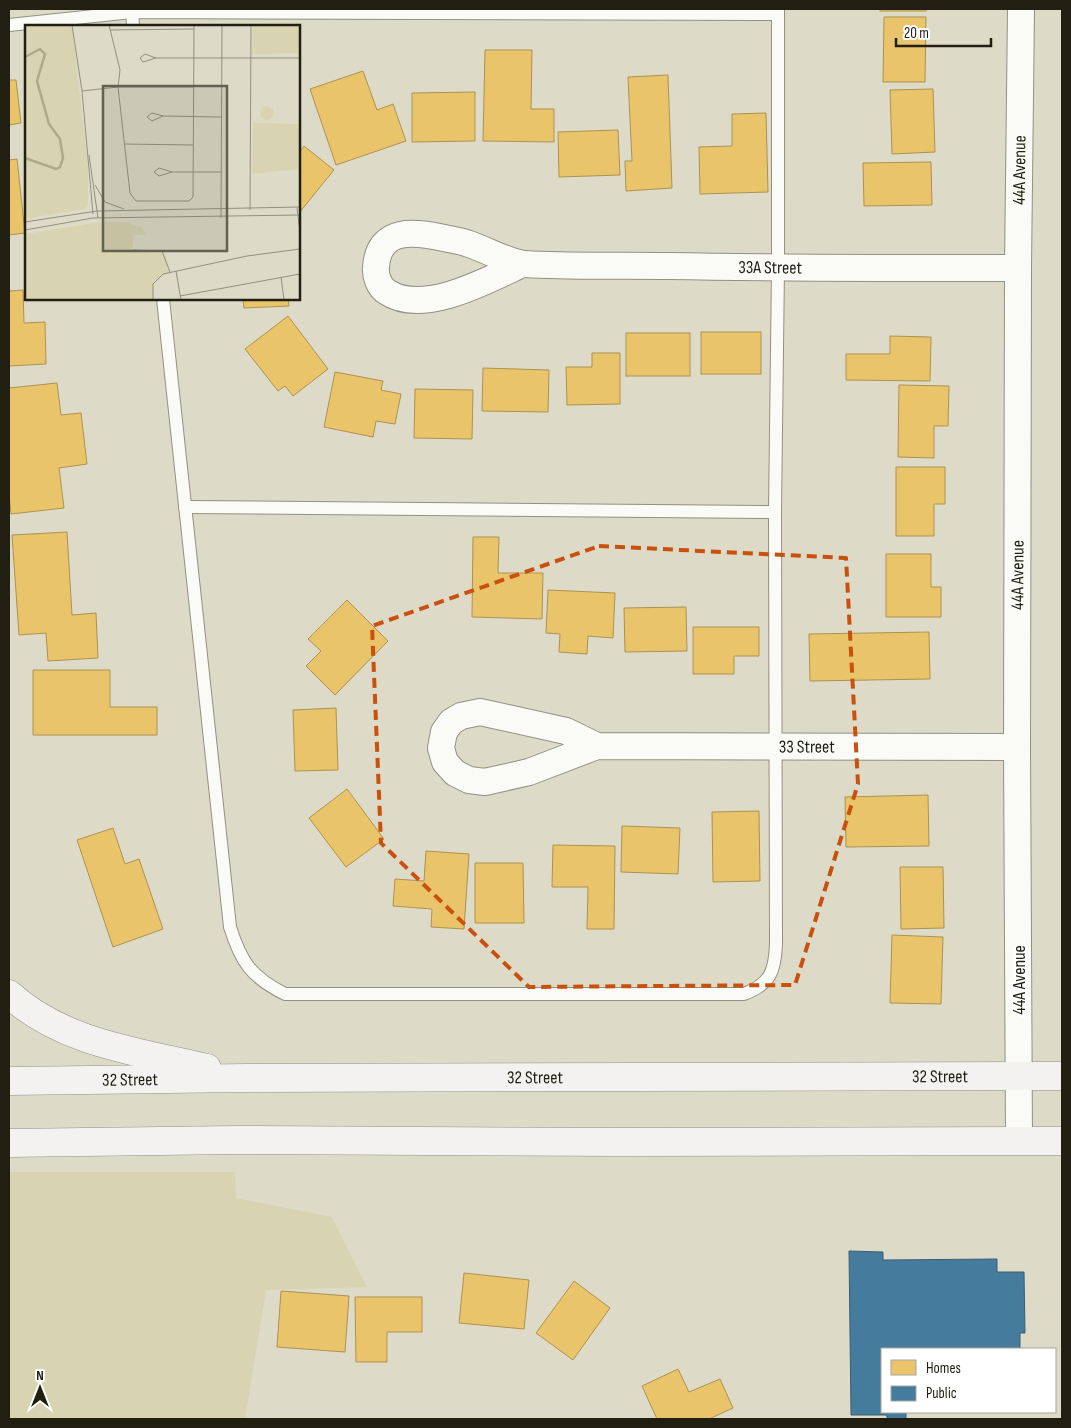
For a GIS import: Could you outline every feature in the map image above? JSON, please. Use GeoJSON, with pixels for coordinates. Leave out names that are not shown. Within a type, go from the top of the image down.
{"type":"FeatureCollection","features":[{"type":"Feature","properties":{"kind":"main road"},"geometry":{"type":"LineString","coordinates":[[9,994],[20,1004],[39,1016],[67,1031],[99,1043],[247,1078]]}},
{"type":"Feature","properties":{"kind":"main road","name":"32 Street"},"geometry":{"type":"LineString","coordinates":[[9,1081],[247,1078],[1062,1076]]}},
{"type":"Feature","properties":{"kind":"main road"},"geometry":{"type":"LineString","coordinates":[[9,1143],[235,1140],[602,1142],[1062,1141]]}},
{"type":"Feature","properties":{"kind":"street","name":"44A Avenue"},"geometry":{"type":"LineString","coordinates":[[1019,1141],[1017,747],[1018,268],[1022,9]]}},
{"type":"Feature","properties":{"kind":"street","name":"33A Street"},"geometry":{"type":"LineString","coordinates":[[522,264],[465,290],[422,300],[407,300],[392,296],[383,290],[377,278],[376,268],[378,254],[386,242],[399,234],[420,233],[467,244],[522,264],[778,268],[1018,268]]}},
{"type":"Feature","properties":{"kind":"street","name":"33 Street"},"geometry":{"type":"LineString","coordinates":[[596,746],[566,731],[480,712],[460,716],[451,722],[444,732],[441,748],[445,762],[455,773],[469,780],[485,782],[529,772],[596,746],[1017,747]]}},
{"type":"Feature","properties":{"kind":"lane"},"geometry":{"type":"LineString","coordinates":[[132,10],[133,25]]}},
{"type":"Feature","properties":{"kind":"lane"},"geometry":{"type":"LineString","coordinates":[[9,26],[132,10],[778,12],[778,268],[775,512],[776,962],[770,976],[758,988],[744,994],[285,994],[270,987],[251,971],[238,950],[230,927],[162,300]]}},
{"type":"Feature","properties":{"kind":"lane"},"geometry":{"type":"LineString","coordinates":[[185,507],[775,512]]}},
{"type":"Feature","properties":{"kind":"highlighted area"},"geometry":{"type":"Polygon","coordinates":[[[599,546],[846,558],[858,784],[795,985],[529,987],[381,843],[372,626],[599,546]]]}},
{"type":"Feature","properties":{"kind":"shaded area"},"geometry":{"type":"Polygon","coordinates":[[[9,1172],[235,1172],[236,1198],[332,1217],[367,1287],[266,1290],[245,1419],[9,1419],[9,1172]]]}},
{"type":"Feature","properties":{"kind":"building: Homes"},"geometry":{"type":"Polygon","coordinates":[[[880,9],[926,9],[926,11],[880,11],[880,9]]]}},
{"type":"Feature","properties":{"kind":"building: Homes"},"geometry":{"type":"Polygon","coordinates":[[[884,17],[926,17],[925,82],[883,82],[884,17]]]}},
{"type":"Feature","properties":{"kind":"building: Homes"},"geometry":{"type":"Polygon","coordinates":[[[485,50],[532,50],[531,109],[554,109],[554,142],[483,141],[485,50]]]}},
{"type":"Feature","properties":{"kind":"building: Homes"},"geometry":{"type":"Polygon","coordinates":[[[363,71],[377,110],[393,104],[406,141],[336,165],[310,89],[363,71]]]}},
{"type":"Feature","properties":{"kind":"building: Homes"},"geometry":{"type":"Polygon","coordinates":[[[668,75],[672,188],[626,191],[625,161],[632,161],[628,77],[668,75]]]}},
{"type":"Feature","properties":{"kind":"building: Homes"},"geometry":{"type":"Polygon","coordinates":[[[9,80],[16,80],[21,123],[9,125],[9,80]]]}},
{"type":"Feature","properties":{"kind":"building: Homes"},"geometry":{"type":"Polygon","coordinates":[[[933,89],[935,152],[892,154],[890,90],[933,89]]]}},
{"type":"Feature","properties":{"kind":"building: Homes"},"geometry":{"type":"Polygon","coordinates":[[[475,92],[475,141],[412,142],[412,93],[475,92]]]}},
{"type":"Feature","properties":{"kind":"building: Homes"},"geometry":{"type":"Polygon","coordinates":[[[766,113],[768,192],[700,194],[699,147],[732,146],[732,114],[766,113]]]}},
{"type":"Feature","properties":{"kind":"building: Homes"},"geometry":{"type":"Polygon","coordinates":[[[618,130],[620,175],[559,177],[558,132],[618,130]]]}},
{"type":"Feature","properties":{"kind":"building: Homes"},"geometry":{"type":"Polygon","coordinates":[[[304,146],[334,170],[300,212],[300,152],[304,146]]]}},
{"type":"Feature","properties":{"kind":"building: Homes"},"geometry":{"type":"Polygon","coordinates":[[[17,159],[25,233],[9,235],[9,160],[17,159]]]}},
{"type":"Feature","properties":{"kind":"building: Homes"},"geometry":{"type":"Polygon","coordinates":[[[931,162],[932,205],[864,206],[863,163],[931,162]]]}},
{"type":"Feature","properties":{"kind":"building: Homes"},"geometry":{"type":"Polygon","coordinates":[[[23,290],[24,323],[45,322],[46,364],[9,366],[9,291],[23,290]]]}},
{"type":"Feature","properties":{"kind":"building: Homes"},"geometry":{"type":"Polygon","coordinates":[[[243,300],[288,300],[289,306],[244,308],[243,300]]]}},
{"type":"Feature","properties":{"kind":"building: Homes"},"geometry":{"type":"Polygon","coordinates":[[[288,316],[328,369],[293,396],[285,386],[278,391],[245,349],[288,316]]]}},
{"type":"Feature","properties":{"kind":"building: Homes"},"geometry":{"type":"Polygon","coordinates":[[[701,332],[761,332],[761,374],[701,374],[701,332]]]}},
{"type":"Feature","properties":{"kind":"building: Homes"},"geometry":{"type":"Polygon","coordinates":[[[626,333],[690,333],[690,376],[626,376],[626,333]]]}},
{"type":"Feature","properties":{"kind":"building: Homes"},"geometry":{"type":"Polygon","coordinates":[[[890,336],[931,337],[930,381],[846,380],[846,354],[890,354],[890,336]]]}},
{"type":"Feature","properties":{"kind":"building: Homes"},"geometry":{"type":"Polygon","coordinates":[[[592,353],[620,353],[620,404],[567,405],[566,367],[592,367],[592,353]]]}},
{"type":"Feature","properties":{"kind":"building: Homes"},"geometry":{"type":"Polygon","coordinates":[[[483,368],[549,370],[548,412],[482,411],[483,368]]]}},
{"type":"Feature","properties":{"kind":"building: Homes"},"geometry":{"type":"Polygon","coordinates":[[[335,372],[383,381],[381,390],[401,394],[395,424],[376,421],[373,437],[324,427],[335,372]]]}},
{"type":"Feature","properties":{"kind":"building: Homes"},"geometry":{"type":"Polygon","coordinates":[[[57,383],[61,415],[81,413],[87,464],[59,468],[64,508],[11,514],[9,494],[9,388],[57,383]]]}},
{"type":"Feature","properties":{"kind":"building: Homes"},"geometry":{"type":"Polygon","coordinates":[[[899,385],[949,386],[948,426],[934,426],[934,458],[898,457],[899,385]]]}},
{"type":"Feature","properties":{"kind":"building: Homes"},"geometry":{"type":"Polygon","coordinates":[[[415,389],[473,390],[472,439],[414,438],[415,389]]]}},
{"type":"Feature","properties":{"kind":"building: Homes"},"geometry":{"type":"Polygon","coordinates":[[[896,467],[945,467],[945,504],[934,504],[934,536],[896,536],[896,467]]]}},
{"type":"Feature","properties":{"kind":"building: Homes"},"geometry":{"type":"Polygon","coordinates":[[[67,532],[72,615],[96,613],[98,658],[48,661],[46,633],[19,635],[12,535],[67,532]]]}},
{"type":"Feature","properties":{"kind":"building: Homes"},"geometry":{"type":"Polygon","coordinates":[[[473,537],[499,537],[498,573],[543,573],[542,619],[472,617],[473,537]]]}},
{"type":"Feature","properties":{"kind":"building: Homes"},"geometry":{"type":"Polygon","coordinates":[[[886,554],[931,554],[931,587],[941,587],[941,617],[886,617],[886,554]]]}},
{"type":"Feature","properties":{"kind":"building: Homes"},"geometry":{"type":"Polygon","coordinates":[[[548,590],[615,593],[613,638],[588,636],[587,654],[559,652],[560,634],[546,633],[548,590]]]}},
{"type":"Feature","properties":{"kind":"building: Homes"},"geometry":{"type":"Polygon","coordinates":[[[347,600],[388,641],[335,695],[306,666],[321,651],[308,639],[347,600]]]}},
{"type":"Feature","properties":{"kind":"building: Homes"},"geometry":{"type":"Polygon","coordinates":[[[686,607],[687,651],[625,652],[624,608],[686,607]]]}},
{"type":"Feature","properties":{"kind":"building: Homes"},"geometry":{"type":"Polygon","coordinates":[[[693,627],[759,627],[759,656],[734,656],[734,674],[693,674],[693,627]]]}},
{"type":"Feature","properties":{"kind":"building: Homes"},"geometry":{"type":"Polygon","coordinates":[[[929,632],[930,679],[810,681],[809,634],[929,632]]]}},
{"type":"Feature","properties":{"kind":"building: Homes"},"geometry":{"type":"Polygon","coordinates":[[[33,670],[110,670],[110,707],[157,707],[157,735],[33,735],[33,670]]]}},
{"type":"Feature","properties":{"kind":"building: Homes"},"geometry":{"type":"Polygon","coordinates":[[[336,708],[338,770],[295,771],[293,710],[336,708]]]}},
{"type":"Feature","properties":{"kind":"building: Homes"},"geometry":{"type":"Polygon","coordinates":[[[347,789],[384,839],[346,867],[309,818],[347,789]]]}},
{"type":"Feature","properties":{"kind":"building: Homes"},"geometry":{"type":"Polygon","coordinates":[[[928,795],[929,846],[846,847],[845,797],[928,795]]]}},
{"type":"Feature","properties":{"kind":"building: Homes"},"geometry":{"type":"Polygon","coordinates":[[[759,811],[760,881],[713,882],[712,812],[759,811]]]}},
{"type":"Feature","properties":{"kind":"building: Homes"},"geometry":{"type":"Polygon","coordinates":[[[622,826],[680,828],[678,874],[621,872],[622,826]]]}},
{"type":"Feature","properties":{"kind":"building: Homes"},"geometry":{"type":"Polygon","coordinates":[[[113,828],[125,864],[139,859],[163,929],[113,947],[77,840],[113,828]]]}},
{"type":"Feature","properties":{"kind":"building: Homes"},"geometry":{"type":"Polygon","coordinates":[[[553,845],[615,846],[614,929],[587,929],[588,887],[552,887],[553,845]]]}},
{"type":"Feature","properties":{"kind":"building: Homes"},"geometry":{"type":"Polygon","coordinates":[[[426,851],[469,854],[464,929],[431,927],[432,909],[393,906],[395,879],[424,881],[426,851]]]}},
{"type":"Feature","properties":{"kind":"building: Homes"},"geometry":{"type":"Polygon","coordinates":[[[475,863],[523,863],[524,923],[475,923],[475,863]]]}},
{"type":"Feature","properties":{"kind":"building: Homes"},"geometry":{"type":"Polygon","coordinates":[[[900,867],[943,867],[944,928],[901,929],[900,867]]]}},
{"type":"Feature","properties":{"kind":"building: Homes"},"geometry":{"type":"Polygon","coordinates":[[[892,935],[943,937],[941,1004],[890,1003],[892,935]]]}},
{"type":"Feature","properties":{"kind":"building: Homes"},"geometry":{"type":"Polygon","coordinates":[[[464,1273],[529,1280],[524,1329],[459,1323],[464,1273]]]}},
{"type":"Feature","properties":{"kind":"building: Homes"},"geometry":{"type":"Polygon","coordinates":[[[574,1281],[610,1308],[573,1360],[536,1333],[574,1281]]]}},
{"type":"Feature","properties":{"kind":"building: Homes"},"geometry":{"type":"Polygon","coordinates":[[[281,1291],[349,1296],[345,1352],[277,1347],[281,1291]]]}},
{"type":"Feature","properties":{"kind":"building: Homes"},"geometry":{"type":"Polygon","coordinates":[[[355,1297],[422,1297],[422,1332],[387,1332],[387,1362],[356,1362],[355,1297]]]}},
{"type":"Feature","properties":{"kind":"building: Homes"},"geometry":{"type":"Polygon","coordinates":[[[678,1369],[689,1392],[720,1379],[733,1408],[709,1419],[657,1419],[642,1386],[678,1369]]]}},
{"type":"Feature","properties":{"kind":"building: Public"},"geometry":{"type":"Polygon","coordinates":[[[849,1251],[883,1252],[883,1260],[997,1259],[997,1272],[1024,1272],[1025,1333],[1020,1333],[1020,1348],[881,1348],[881,1413],[906,1413],[906,1419],[888,1419],[886,1415],[851,1415],[849,1251]]]}}]}
